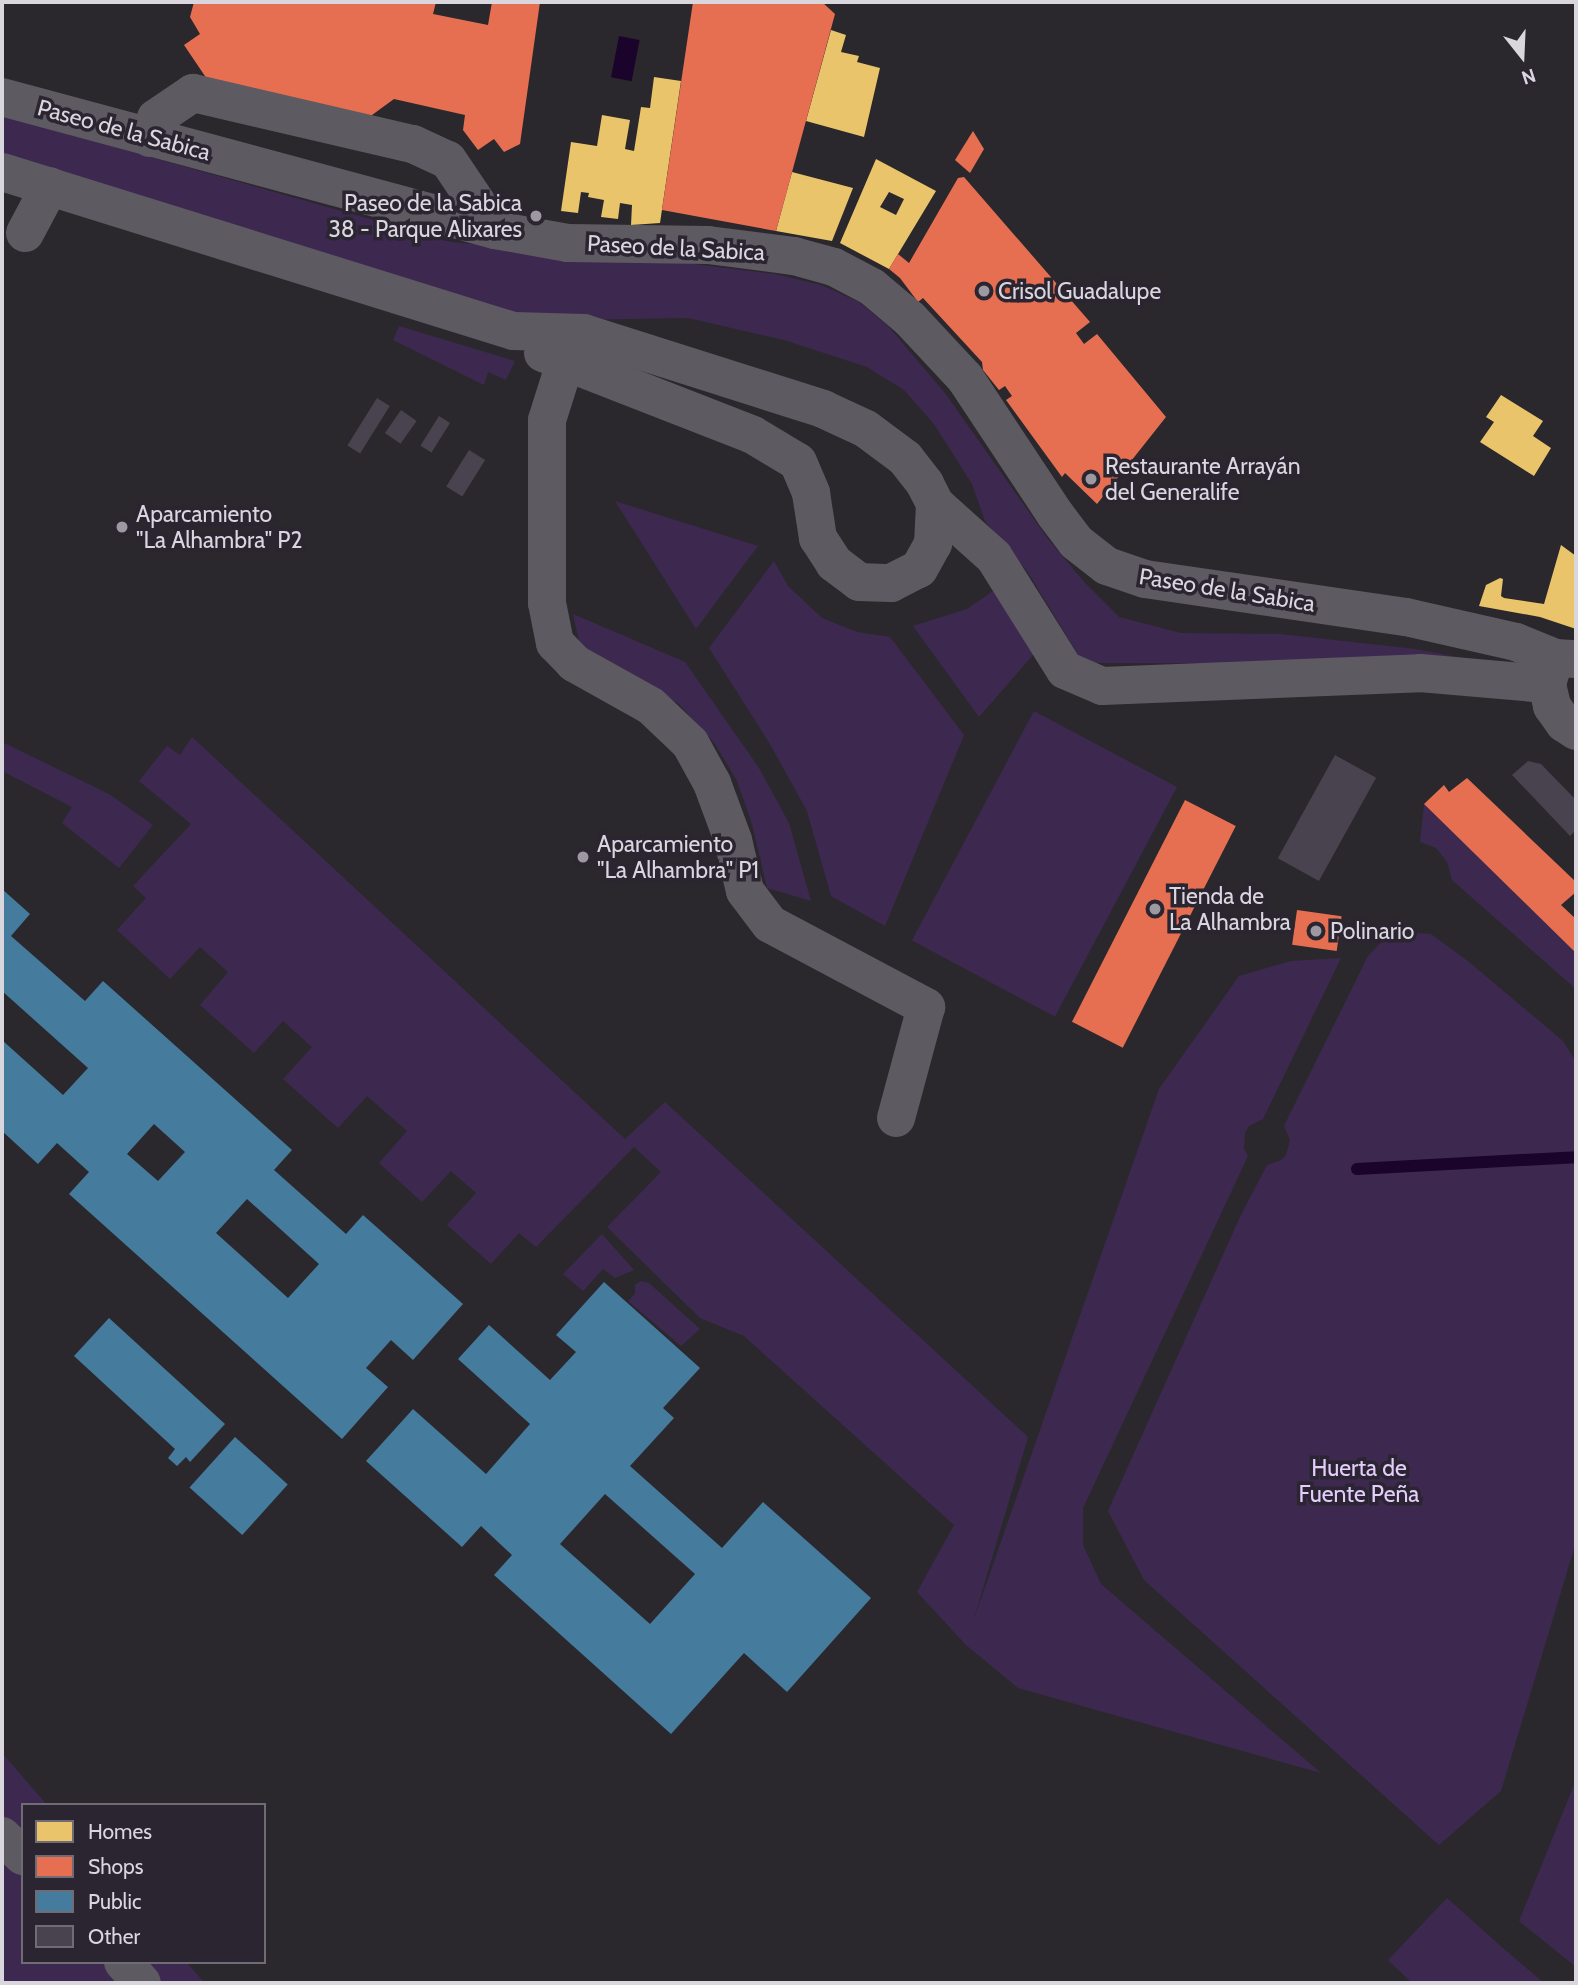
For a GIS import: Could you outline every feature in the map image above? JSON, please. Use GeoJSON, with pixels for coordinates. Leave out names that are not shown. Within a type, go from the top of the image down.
{"type":"FeatureCollection","features":[{"type":"Feature","properties":{"kind":"street"},"geometry":{"type":"LineString","coordinates":[[150,138],[156,118],[193,93],[413,144],[448,160],[495,230]]}},
{"type":"Feature","properties":{"kind":"street","name":"Paseo de la Sabica"},"geometry":{"type":"LineString","coordinates":[[2,97],[495,230],[568,243],[708,245],[794,256],[834,267],[872,287],[928,338],[965,378],[1076,542],[1107,566],[1145,579],[1429,622],[1516,642],[1564,671]]}},
{"type":"Feature","properties":{"kind":"street"},"geometry":{"type":"LineString","coordinates":[[2,172],[513,331],[584,333],[823,409],[866,429],[905,458],[925,484],[935,504],[994,557],[1065,670],[1102,686],[1420,673],[1564,671],[1552,706],[1564,723],[1576,731]]}},
{"type":"Feature","properties":{"kind":"street"},"geometry":{"type":"LineString","coordinates":[[25,233],[50,187]]}},
{"type":"Feature","properties":{"kind":"street"},"geometry":{"type":"LineString","coordinates":[[513,331],[542,352],[565,363],[753,435],[798,463],[811,493],[818,538],[834,563],[859,582],[891,583],[919,569],[933,544],[935,504]]}},
{"type":"Feature","properties":{"kind":"street"},"geometry":{"type":"LineString","coordinates":[[565,363],[547,420],[547,603],[555,643],[574,663],[651,706],[690,743],[712,783],[733,840],[745,891],[770,924],[926,1007],[896,1118]]}},
{"type":"Feature","properties":{"kind":"street"},"geometry":{"type":"LineString","coordinates":[[2,1836],[21,1854]]}},
{"type":"Feature","properties":{"kind":"street"},"geometry":{"type":"LineString","coordinates":[[125,1964],[142,1983]]}},
{"type":"Feature","properties":{"kind":"green space"},"geometry":{"type":"Polygon","coordinates":[[[2,115],[451,242],[669,261],[775,274],[821,285],[859,302],[889,327],[945,393],[1048,539],[1085,583],[1119,617],[1181,633],[1280,634],[1415,649],[1495,664],[1095,663],[1079,656],[1027,571],[985,521],[972,484],[934,424],[904,390],[867,367],[784,340],[688,318],[512,321],[2,161],[2,115]]]}},
{"type":"Feature","properties":{"kind":"green space"},"geometry":{"type":"Polygon","coordinates":[[[399,326],[515,361],[506,380],[488,372],[484,385],[393,340],[399,326]]]}},
{"type":"Feature","properties":{"kind":"green space"},"geometry":{"type":"Polygon","coordinates":[[[615,501],[758,546],[696,629],[615,501]]]}},
{"type":"Feature","properties":{"kind":"green space"},"geometry":{"type":"Polygon","coordinates":[[[774,561],[788,586],[822,618],[857,632],[890,637],[964,735],[885,926],[831,896],[807,811],[770,744],[709,648],[774,561]]]}},
{"type":"Feature","properties":{"kind":"green space"},"geometry":{"type":"Polygon","coordinates":[[[996,589],[1039,648],[979,717],[913,626],[967,609],[996,589]]]}},
{"type":"Feature","properties":{"kind":"green space"},"geometry":{"type":"Polygon","coordinates":[[[573,614],[685,662],[759,768],[789,823],[811,901],[767,888],[752,824],[737,781],[715,744],[679,704],[580,645],[573,614]]]}},
{"type":"Feature","properties":{"kind":"green space"},"geometry":{"type":"Polygon","coordinates":[[[1034,711],[1177,787],[1055,1017],[912,941],[1034,711]]]}},
{"type":"Feature","properties":{"kind":"green space"},"geometry":{"type":"Polygon","coordinates":[[[192,737],[625,1139],[665,1102],[1028,1437],[973,1622],[1159,1089],[1239,976],[1291,961],[1341,958],[1263,1119],[1249,1126],[1245,1133],[1244,1149],[1248,1156],[1083,1508],[1083,1545],[1101,1584],[1321,1773],[1018,1688],[966,1645],[917,1592],[954,1525],[744,1336],[700,1318],[607,1227],[661,1172],[634,1147],[536,1247],[519,1233],[491,1264],[447,1225],[476,1193],[451,1171],[422,1202],[379,1163],[407,1131],[367,1096],[338,1128],[283,1079],[312,1047],[283,1021],[254,1053],[200,1005],[228,972],[200,947],[170,979],[117,930],[146,898],[133,886],[191,824],[139,781],[167,746],[180,755],[192,737]]]}},
{"type":"Feature","properties":{"kind":"green space"},"geometry":{"type":"Polygon","coordinates":[[[2,742],[109,794],[153,825],[119,868],[62,823],[72,807],[2,771],[2,742]]]}},
{"type":"Feature","properties":{"kind":"green space"},"geometry":{"type":"Polygon","coordinates":[[[1424,804],[1576,953],[1576,989],[1452,880],[1447,862],[1436,848],[1420,842],[1424,804]]]}},
{"type":"Feature","properties":{"kind":"green space","name":"Huerta de Fuente Peña"},"geometry":{"type":"Polygon","coordinates":[[[1392,931],[1431,934],[1469,962],[1563,1041],[1576,1062],[1576,1542],[1501,1791],[1439,1845],[1144,1580],[1108,1511],[1240,1217],[1267,1165],[1286,1155],[1290,1140],[1284,1126],[1368,956],[1392,931]]]}},
{"type":"Feature","properties":{"kind":"green space"},"geometry":{"type":"Polygon","coordinates":[[[602,1234],[634,1270],[615,1278],[603,1269],[583,1291],[563,1274],[602,1234]]]}},
{"type":"Feature","properties":{"kind":"green space"},"geometry":{"type":"Polygon","coordinates":[[[641,1281],[649,1283],[700,1329],[681,1346],[628,1301],[635,1294],[635,1285],[641,1281]]]}},
{"type":"Feature","properties":{"kind":"green space"},"geometry":{"type":"Polygon","coordinates":[[[2,1753],[45,1803],[21,1803],[21,1964],[188,1964],[205,1983],[2,1983],[2,1753]]]}},
{"type":"Feature","properties":{"kind":"green space"},"geometry":{"type":"Polygon","coordinates":[[[1576,1780],[1576,1967],[1519,1921],[1576,1780]]]}},
{"type":"Feature","properties":{"kind":"green space"},"geometry":{"type":"Polygon","coordinates":[[[1447,1898],[1544,1983],[1412,1983],[1388,1960],[1447,1898]]]}},
{"type":"Feature","properties":{"kind":"shaded area"},"geometry":{"type":"Polygon","coordinates":[[[619,36],[640,40],[632,81],[611,77],[619,36]]]}},
{"type":"Feature","properties":{"kind":"building: Homes"},"geometry":{"type":"Polygon","coordinates":[[[831,30],[846,35],[841,52],[859,56],[857,62],[880,68],[864,137],[806,121],[831,30]]]}},
{"type":"Feature","properties":{"kind":"building: Homes"},"geometry":{"type":"Polygon","coordinates":[[[654,77],[681,81],[660,223],[631,225],[632,205],[620,203],[618,219],[601,217],[604,200],[588,197],[589,193],[581,192],[578,213],[561,211],[571,142],[597,146],[602,115],[630,120],[625,149],[634,151],[641,107],[650,108],[654,77]]]}},
{"type":"Feature","properties":{"kind":"building: Homes"},"geometry":{"type":"Polygon","coordinates":[[[876,159],[936,191],[889,269],[840,243],[876,159]],[[889,192],[880,207],[896,215],[904,199],[889,192]]]}},
{"type":"Feature","properties":{"kind":"building: Homes"},"geometry":{"type":"Polygon","coordinates":[[[792,172],[853,188],[832,241],[776,231],[792,172]]]}},
{"type":"Feature","properties":{"kind":"building: Homes"},"geometry":{"type":"Polygon","coordinates":[[[1501,395],[1543,421],[1533,436],[1551,448],[1534,476],[1480,442],[1494,422],[1486,417],[1501,395]]]}},
{"type":"Feature","properties":{"kind":"building: Homes"},"geometry":{"type":"Polygon","coordinates":[[[1561,545],[1576,556],[1576,629],[1540,617],[1479,606],[1486,585],[1500,578],[1503,579],[1501,596],[1504,598],[1544,604],[1561,545]]]}},
{"type":"Feature","properties":{"kind":"building: Shops"},"geometry":{"type":"Polygon","coordinates":[[[194,2],[436,2],[433,14],[488,25],[492,2],[540,2],[520,144],[504,152],[494,139],[478,150],[463,130],[465,115],[394,99],[361,123],[213,88],[184,45],[200,34],[190,17],[194,2]]]}},
{"type":"Feature","properties":{"kind":"building: Shops"},"geometry":{"type":"Polygon","coordinates":[[[693,2],[822,2],[835,14],[776,231],[662,210],[693,2]]]}},
{"type":"Feature","properties":{"kind":"building: Shops"},"geometry":{"type":"Polygon","coordinates":[[[973,131],[984,149],[970,173],[955,160],[973,131]]]}},
{"type":"Feature","properties":{"kind":"building: Shops"},"geometry":{"type":"Polygon","coordinates":[[[964,177],[1090,322],[1076,333],[1084,344],[1097,334],[1166,417],[1097,504],[1065,473],[1062,477],[1006,400],[1012,396],[1005,386],[999,390],[983,370],[982,362],[923,298],[918,302],[900,278],[889,269],[898,254],[909,263],[958,178],[964,177]]]}},
{"type":"Feature","properties":{"kind":"building: Shops"},"geometry":{"type":"Polygon","coordinates":[[[1467,778],[1576,882],[1576,892],[1561,905],[1576,919],[1576,953],[1424,804],[1444,785],[1449,792],[1467,778]]]}},
{"type":"Feature","properties":{"kind":"building: Shops"},"geometry":{"type":"Polygon","coordinates":[[[1185,800],[1236,826],[1123,1048],[1072,1022],[1185,800]]]}},
{"type":"Feature","properties":{"kind":"building: Shops"},"geometry":{"type":"Polygon","coordinates":[[[1297,910],[1342,916],[1337,951],[1292,945],[1297,910]]]}},
{"type":"Feature","properties":{"kind":"building: Public"},"geometry":{"type":"Polygon","coordinates":[[[2,889],[30,914],[11,936],[85,1001],[103,981],[292,1150],[274,1170],[346,1234],[363,1215],[463,1304],[413,1360],[391,1340],[366,1368],[388,1387],[342,1439],[69,1194],[89,1172],[57,1143],[38,1164],[2,1131],[2,1040],[63,1095],[88,1068],[2,991],[2,889]],[[154,1124],[127,1154],[158,1181],[185,1152],[154,1124]],[[247,1199],[216,1233],[288,1298],[319,1264],[247,1199]]]}},
{"type":"Feature","properties":{"kind":"building: Public"},"geometry":{"type":"Polygon","coordinates":[[[604,1282],[700,1368],[663,1408],[674,1418],[630,1466],[722,1548],[763,1502],[871,1598],[787,1692],[744,1653],[671,1734],[494,1575],[512,1555],[481,1526],[462,1547],[366,1461],[413,1409],[486,1474],[530,1424],[458,1359],[489,1325],[550,1380],[576,1352],[556,1335],[604,1282]],[[605,1494],[560,1544],[650,1624],[695,1574],[605,1494]]]}},
{"type":"Feature","properties":{"kind":"building: Public"},"geometry":{"type":"Polygon","coordinates":[[[109,1318],[225,1424],[190,1462],[186,1457],[177,1466],[168,1458],[175,1449],[74,1356],[109,1318]]]}},
{"type":"Feature","properties":{"kind":"building: Public"},"geometry":{"type":"Polygon","coordinates":[[[235,1437],[288,1485],[242,1535],[189,1488],[235,1437]]]}},
{"type":"Feature","properties":{"kind":"building: Other"},"geometry":{"type":"Polygon","coordinates":[[[377,398],[390,406],[360,453],[347,445],[377,398]]]}},
{"type":"Feature","properties":{"kind":"building: Other"},"geometry":{"type":"Polygon","coordinates":[[[401,410],[417,421],[401,444],[385,433],[401,410]]]}},
{"type":"Feature","properties":{"kind":"building: Other"},"geometry":{"type":"Polygon","coordinates":[[[439,416],[450,423],[431,453],[420,446],[439,416]]]}},
{"type":"Feature","properties":{"kind":"building: Other"},"geometry":{"type":"Polygon","coordinates":[[[469,450],[485,460],[462,497],[446,486],[469,450]]]}},
{"type":"Feature","properties":{"kind":"building: Other"},"geometry":{"type":"Polygon","coordinates":[[[1335,755],[1376,778],[1319,881],[1278,858],[1335,755]]]}},
{"type":"Feature","properties":{"kind":"building: Other"},"geometry":{"type":"Polygon","coordinates":[[[1528,761],[1541,764],[1576,800],[1576,830],[1570,836],[1512,775],[1528,761]]]}},
{"type":"Feature","properties":{"kind":"waterway"},"geometry":{"type":"LineString","coordinates":[[1357,1169],[1576,1157]]}},
{"type":"Feature","properties":{"kind":"place","name":"Paseo de la Sabica 38 - Parque Alixares"},"geometry":{"type":"Point","coordinates":[536,216]}},
{"type":"Feature","properties":{"kind":"place","name":"Crisol Guadalupe"},"geometry":{"type":"Point","coordinates":[984,291]}},
{"type":"Feature","properties":{"kind":"place","name":"Restaurante Arrayán del Generalife"},"geometry":{"type":"Point","coordinates":[1091,479]}},
{"type":"Feature","properties":{"kind":"place","name":"Aparcamiento \"La Alhambra\" P2"},"geometry":{"type":"Point","coordinates":[122,527]}},
{"type":"Feature","properties":{"kind":"place","name":"Aparcamiento \"La Alhambra\" P1"},"geometry":{"type":"Point","coordinates":[583,857]}},
{"type":"Feature","properties":{"kind":"place","name":"Tienda de La Alhambra"},"geometry":{"type":"Point","coordinates":[1155,909]}},
{"type":"Feature","properties":{"kind":"place","name":"Polinario"},"geometry":{"type":"Point","coordinates":[1316,931]}}]}
